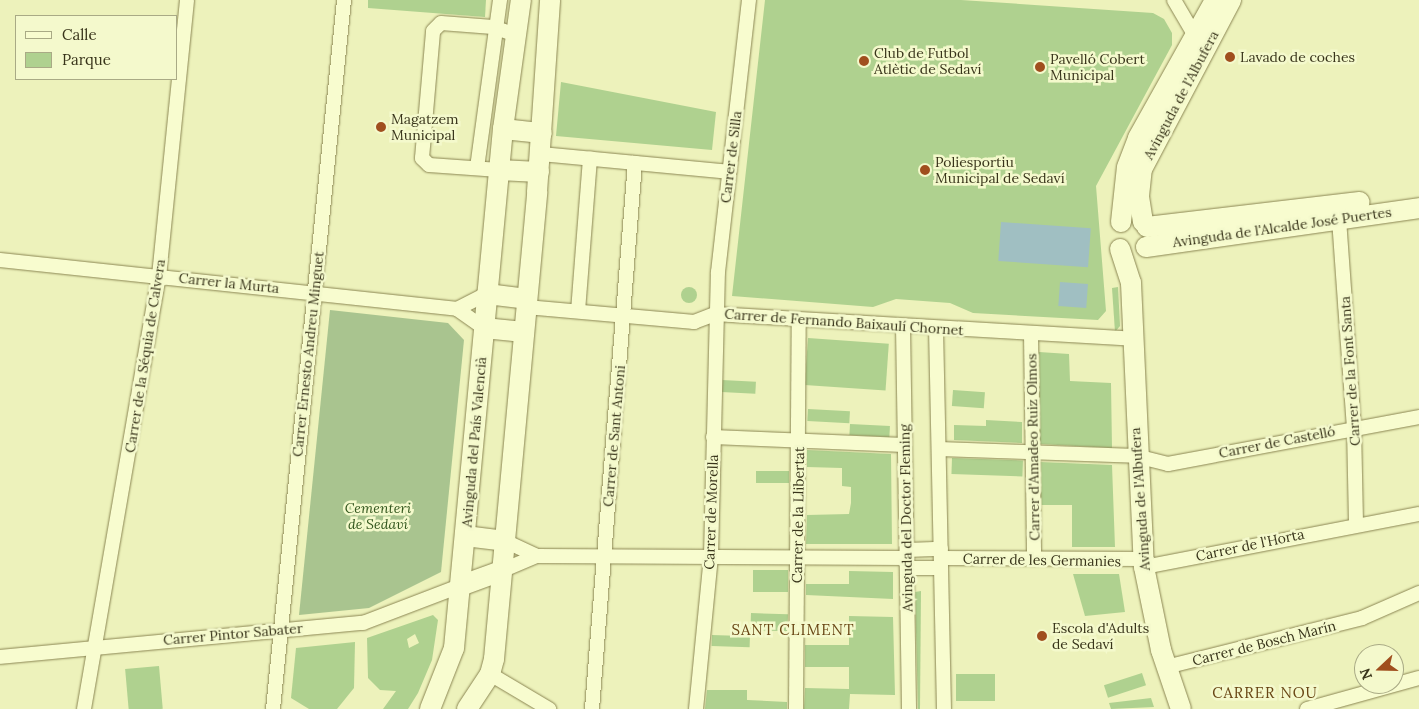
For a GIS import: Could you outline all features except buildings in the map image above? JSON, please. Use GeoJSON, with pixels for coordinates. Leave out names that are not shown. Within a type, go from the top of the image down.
{"type":"FeatureCollection","features":[{"type":"Feature","properties":{"kind":"street","name":"Carrer de la Séquia de Calvera"},"geometry":{"type":"LineString","coordinates":[[84,709],[159,276],[187,0]]}},
{"type":"Feature","properties":{"kind":"street","name":"Carrer Ernesto Andreu Minguet"},"geometry":{"type":"LineString","coordinates":[[273,709],[278,630],[315,292],[344,0]]}},
{"type":"Feature","properties":{"kind":"street"},"geometry":{"type":"LineString","coordinates":[[477,168],[493,27],[500,0]]}},
{"type":"Feature","properties":{"kind":"street","name":"Avinguda del País Valencià"},"geometry":{"type":"LineString","coordinates":[[430,709],[454,648],[503,130],[521,0]]}},
{"type":"Feature","properties":{"kind":"street"},"geometry":{"type":"LineString","coordinates":[[467,709],[490,674],[505,541],[527,303],[542,133],[550,0]]}},
{"type":"Feature","properties":{"kind":"street","name":"Carrer de Silla"},"geometry":{"type":"LineString","coordinates":[[715,314],[749,0]]}},
{"type":"Feature","properties":{"kind":"street"},"geometry":{"type":"LineString","coordinates":[[1174,0],[1195,36]]}},
{"type":"Feature","properties":{"kind":"street","name":"Avinguda de l'Albufera"},"geometry":{"type":"LineString","coordinates":[[1121,222],[1130,160],[1215,0]]}},
{"type":"Feature","properties":{"kind":"street","name":"Avinguda de l'Albufera"},"geometry":{"type":"LineString","coordinates":[[1145,224],[1139,196],[1142,169],[1231,0]]}},
{"type":"Feature","properties":{"kind":"street"},"geometry":{"type":"LineString","coordinates":[[516,35],[493,27],[441,23],[433,31],[422,158],[429,165],[499,170],[539,163],[590,158],[729,172]]}},
{"type":"Feature","properties":{"kind":"street"},"geometry":{"type":"LineString","coordinates":[[503,130],[542,133]]}},
{"type":"Feature","properties":{"kind":"street"},"geometry":{"type":"LineString","coordinates":[[578,311],[590,158]]}},
{"type":"Feature","properties":{"kind":"street","name":"Carrer de Sant Antoni"},"geometry":{"type":"LineString","coordinates":[[592,709],[635,163]]}},
{"type":"Feature","properties":{"kind":"street","name":"Avinguda de l'Alcalde José Puertes"},"geometry":{"type":"LineString","coordinates":[[1145,224],[1419,195]]}},
{"type":"Feature","properties":{"kind":"street","name":"Avinguda de l'Alcalde José Puertes"},"geometry":{"type":"LineString","coordinates":[[1143,250],[1419,208]]}},
{"type":"Feature","properties":{"kind":"street"},"geometry":{"type":"LineString","coordinates":[[1132,218],[1145,224],[1143,250],[1120,248],[1115,232],[1121,222],[1132,218]]}},
{"type":"Feature","properties":{"kind":"street","name":"Carrer de la Font Santa"},"geometry":{"type":"LineString","coordinates":[[1339,219],[1354,427],[1356,523]]}},
{"type":"Feature","properties":{"kind":"street","name":"Avinguda de l'Albufera"},"geometry":{"type":"LineString","coordinates":[[1120,248],[1130,283],[1136,456],[1143,563],[1166,667],[1181,709]]}},
{"type":"Feature","properties":{"kind":"street","name":"Avinguda de l'Albufera"},"geometry":{"type":"LineString","coordinates":[[1130,283],[1143,250]]}},
{"type":"Feature","properties":{"kind":"street","name":"Carrer la Murta"},"geometry":{"type":"LineString","coordinates":[[0,260],[315,292],[457,309],[484,328]]}},
{"type":"Feature","properties":{"kind":"street"},"geometry":{"type":"LineString","coordinates":[[457,309],[487,294],[527,303]]}},
{"type":"Feature","properties":{"kind":"street","name":"Carrer de Fernando Baixaulí Chornet"},"geometry":{"type":"LineString","coordinates":[[527,303],[578,311],[694,322],[715,314],[1133,339]]}},
{"type":"Feature","properties":{"kind":"street","name":"Carrer de Morella"},"geometry":{"type":"LineString","coordinates":[[696,709],[710,556],[715,314]]}},
{"type":"Feature","properties":{"kind":"street","name":"Carrer de la Llibertat"},"geometry":{"type":"LineString","coordinates":[[796,709],[799,320]]}},
{"type":"Feature","properties":{"kind":"street","name":"Avinguda del Doctor Fleming"},"geometry":{"type":"LineString","coordinates":[[904,326],[904,445],[909,709]]}},
{"type":"Feature","properties":{"kind":"street"},"geometry":{"type":"LineString","coordinates":[[484,328],[524,332]]}},
{"type":"Feature","properties":{"kind":"street"},"geometry":{"type":"LineString","coordinates":[[936,328],[944,709]]}},
{"type":"Feature","properties":{"kind":"street","name":"Carrer d'Amadeo Ruiz Olmos"},"geometry":{"type":"LineString","coordinates":[[1031,334],[1034,559]]}},
{"type":"Feature","properties":{"kind":"street","name":"Carrer de Castelló"},"geometry":{"type":"LineString","coordinates":[[939,449],[1136,456],[1168,464],[1354,427],[1419,417]]}},
{"type":"Feature","properties":{"kind":"street"},"geometry":{"type":"LineString","coordinates":[[713,436],[904,445]]}},
{"type":"Feature","properties":{"kind":"street","name":"Carrer de l'Horta"},"geometry":{"type":"LineString","coordinates":[[1143,563],[1356,523],[1419,514]]}},
{"type":"Feature","properties":{"kind":"street"},"geometry":{"type":"LineString","coordinates":[[465,536],[505,541],[538,556]]}},
{"type":"Feature","properties":{"kind":"street"},"geometry":{"type":"LineString","coordinates":[[460,586],[538,556]]}},
{"type":"Feature","properties":{"kind":"street","name":"Carrer de les Germanies"},"geometry":{"type":"LineString","coordinates":[[538,556],[798,556],[1034,559],[1143,563]]}},
{"type":"Feature","properties":{"kind":"street","name":"Carrer Pintor Sabater"},"geometry":{"type":"LineString","coordinates":[[0,657],[96,646],[363,623],[460,586]]}},
{"type":"Feature","properties":{"kind":"street","name":"Carrer de Bosch Marín"},"geometry":{"type":"LineString","coordinates":[[1166,667],[1362,618],[1419,593]]}},
{"type":"Feature","properties":{"kind":"street"},"geometry":{"type":"LineString","coordinates":[[490,674],[549,709]]}},
{"type":"Feature","properties":{"kind":"street"},"geometry":{"type":"LineString","coordinates":[[1307,709],[1419,678]]}},
{"type":"Feature","properties":{"kind":"green space"},"geometry":{"type":"Polygon","coordinates":[[[368,0],[486,0],[485,17],[368,8],[368,0]]]}},
{"type":"Feature","properties":{"kind":"green space","name":"Poliesportiu Municipal de Sedaví"},"geometry":{"type":"Polygon","coordinates":[[[765,0],[961,0],[1153,13],[1164,19],[1172,33],[1172,45],[1096,186],[1106,311],[1098,320],[973,313],[950,303],[896,299],[873,307],[732,296],[765,0]]]}},
{"type":"Feature","properties":{"kind":"green space"},"geometry":{"type":"Polygon","coordinates":[[[561,82],[716,112],[712,150],[556,136],[561,82]]]}},
{"type":"Feature","properties":{"kind":"green space"},"geometry":{"type":"Polygon","coordinates":[[[689,287],[695,289],[697,295],[695,301],[689,303],[683,301],[681,295],[683,289],[689,287]]]}},
{"type":"Feature","properties":{"kind":"green space"},"geometry":{"type":"Polygon","coordinates":[[[1118,287],[1120,326],[1115,332],[1112,288],[1118,287]]]}},
{"type":"Feature","properties":{"kind":"green space","name":"Cementeri de Sedaví"},"geometry":{"type":"Polygon","coordinates":[[[330,310],[448,323],[464,340],[441,572],[369,608],[299,615],[330,310]]]}},
{"type":"Feature","properties":{"kind":"green space"},"geometry":{"type":"Polygon","coordinates":[[[808,338],[889,344],[886,391],[805,385],[808,338]]]}},
{"type":"Feature","properties":{"kind":"green space"},"geometry":{"type":"Polygon","coordinates":[[[1039,352],[1069,354],[1070,381],[1111,383],[1112,448],[1040,444],[1039,352]]]}},
{"type":"Feature","properties":{"kind":"green space"},"geometry":{"type":"Polygon","coordinates":[[[722,380],[756,382],[755,394],[721,392],[722,380]]]}},
{"type":"Feature","properties":{"kind":"green space"},"geometry":{"type":"Polygon","coordinates":[[[953,390],[985,392],[984,408],[952,406],[953,390]]]}},
{"type":"Feature","properties":{"kind":"green space"},"geometry":{"type":"Polygon","coordinates":[[[808,409],[850,411],[849,423],[807,421],[808,409]]]}},
{"type":"Feature","properties":{"kind":"green space"},"geometry":{"type":"Polygon","coordinates":[[[986,420],[1022,422],[1022,443],[954,440],[954,425],[986,426],[986,420]]]}},
{"type":"Feature","properties":{"kind":"green space"},"geometry":{"type":"Polygon","coordinates":[[[850,424],[890,426],[889,437],[849,435],[850,424]]]}},
{"type":"Feature","properties":{"kind":"green space"},"geometry":{"type":"Polygon","coordinates":[[[807,450],[891,454],[892,544],[806,544],[807,515],[849,514],[851,503],[851,487],[842,486],[842,468],[807,467],[807,450]]]}},
{"type":"Feature","properties":{"kind":"green space"},"geometry":{"type":"Polygon","coordinates":[[[952,458],[1023,460],[1022,476],[951,474],[952,458]]]}},
{"type":"Feature","properties":{"kind":"green space"},"geometry":{"type":"Polygon","coordinates":[[[1040,462],[1112,465],[1115,547],[1072,547],[1072,505],[1041,505],[1040,462]]]}},
{"type":"Feature","properties":{"kind":"green space"},"geometry":{"type":"Polygon","coordinates":[[[756,471],[789,471],[789,483],[756,483],[756,471]]]}},
{"type":"Feature","properties":{"kind":"green space"},"geometry":{"type":"Polygon","coordinates":[[[753,570],[788,570],[788,592],[753,592],[753,570]]]}},
{"type":"Feature","properties":{"kind":"green space"},"geometry":{"type":"Polygon","coordinates":[[[849,571],[893,572],[893,599],[806,595],[806,584],[849,584],[849,571]]]}},
{"type":"Feature","properties":{"kind":"green space"},"geometry":{"type":"Polygon","coordinates":[[[1073,574],[1119,574],[1125,612],[1085,616],[1073,574]]]}},
{"type":"Feature","properties":{"kind":"green space"},"geometry":{"type":"Polygon","coordinates":[[[921,591],[920,709],[918,709],[915,592],[921,591]]]}},
{"type":"Feature","properties":{"kind":"green space"},"geometry":{"type":"Polygon","coordinates":[[[751,613],[788,614],[787,631],[750,630],[751,613]]]}},
{"type":"Feature","properties":{"kind":"green space"},"geometry":{"type":"Polygon","coordinates":[[[433,615],[438,620],[432,660],[418,693],[408,709],[383,709],[396,691],[380,690],[368,678],[367,638],[433,615]],[[415,634],[407,639],[409,648],[419,643],[415,634]]]}},
{"type":"Feature","properties":{"kind":"green space"},"geometry":{"type":"Polygon","coordinates":[[[849,616],[893,617],[895,695],[850,694],[849,709],[804,709],[805,688],[849,689],[849,667],[805,667],[805,645],[849,645],[849,616]]]}},
{"type":"Feature","properties":{"kind":"green space"},"geometry":{"type":"Polygon","coordinates":[[[712,635],[750,636],[750,647],[712,646],[712,635]]]}},
{"type":"Feature","properties":{"kind":"green space"},"geometry":{"type":"Polygon","coordinates":[[[355,642],[354,688],[337,709],[309,709],[291,698],[296,648],[355,642]]]}},
{"type":"Feature","properties":{"kind":"green space"},"geometry":{"type":"Polygon","coordinates":[[[159,666],[163,709],[129,709],[125,669],[159,666]]]}},
{"type":"Feature","properties":{"kind":"green space"},"geometry":{"type":"Polygon","coordinates":[[[1142,673],[1146,685],[1108,698],[1104,685],[1142,673]]]}},
{"type":"Feature","properties":{"kind":"green space"},"geometry":{"type":"Polygon","coordinates":[[[956,674],[995,674],[995,701],[956,701],[956,674]]]}},
{"type":"Feature","properties":{"kind":"green space"},"geometry":{"type":"Polygon","coordinates":[[[707,690],[747,690],[747,700],[787,702],[787,709],[705,709],[707,690]]]}},
{"type":"Feature","properties":{"kind":"green space"},"geometry":{"type":"Polygon","coordinates":[[[1151,698],[1154,707],[1111,709],[1109,703],[1151,698]]]}},
{"type":"Feature","properties":{"kind":"water"},"geometry":{"type":"Polygon","coordinates":[[[1001,222],[1091,228],[1088,267],[998,261],[1001,222]]]}},
{"type":"Feature","properties":{"kind":"water"},"geometry":{"type":"Polygon","coordinates":[[[1060,282],[1088,284],[1086,308],[1058,306],[1060,282]]]}},
{"type":"Feature","properties":{"kind":"place","name":"Lavado de coches"},"geometry":{"type":"Point","coordinates":[1230,57]}},
{"type":"Feature","properties":{"kind":"place","name":"Club de Futbol Atlètic de Sedaví"},"geometry":{"type":"Point","coordinates":[864,61]}},
{"type":"Feature","properties":{"kind":"place","name":"Pavelló Cobert Municipal"},"geometry":{"type":"Point","coordinates":[1040,67]}},
{"type":"Feature","properties":{"kind":"place","name":"Magatzem Municipal"},"geometry":{"type":"Point","coordinates":[381,127]}},
{"type":"Feature","properties":{"kind":"place","name":"Poliesportiu Municipal de Sedaví"},"geometry":{"type":"Point","coordinates":[925,170]}},
{"type":"Feature","properties":{"kind":"place","name":"Escola d'Adults de Sedaví"},"geometry":{"type":"Point","coordinates":[1042,636]}},
{"type":"Feature","properties":{"kind":"district","name":"SANT CLIMENT"},"geometry":{"type":"Point","coordinates":[793,630]}},
{"type":"Feature","properties":{"kind":"district","name":"CARRER NOU"},"geometry":{"type":"Point","coordinates":[1265,693]}}]}
